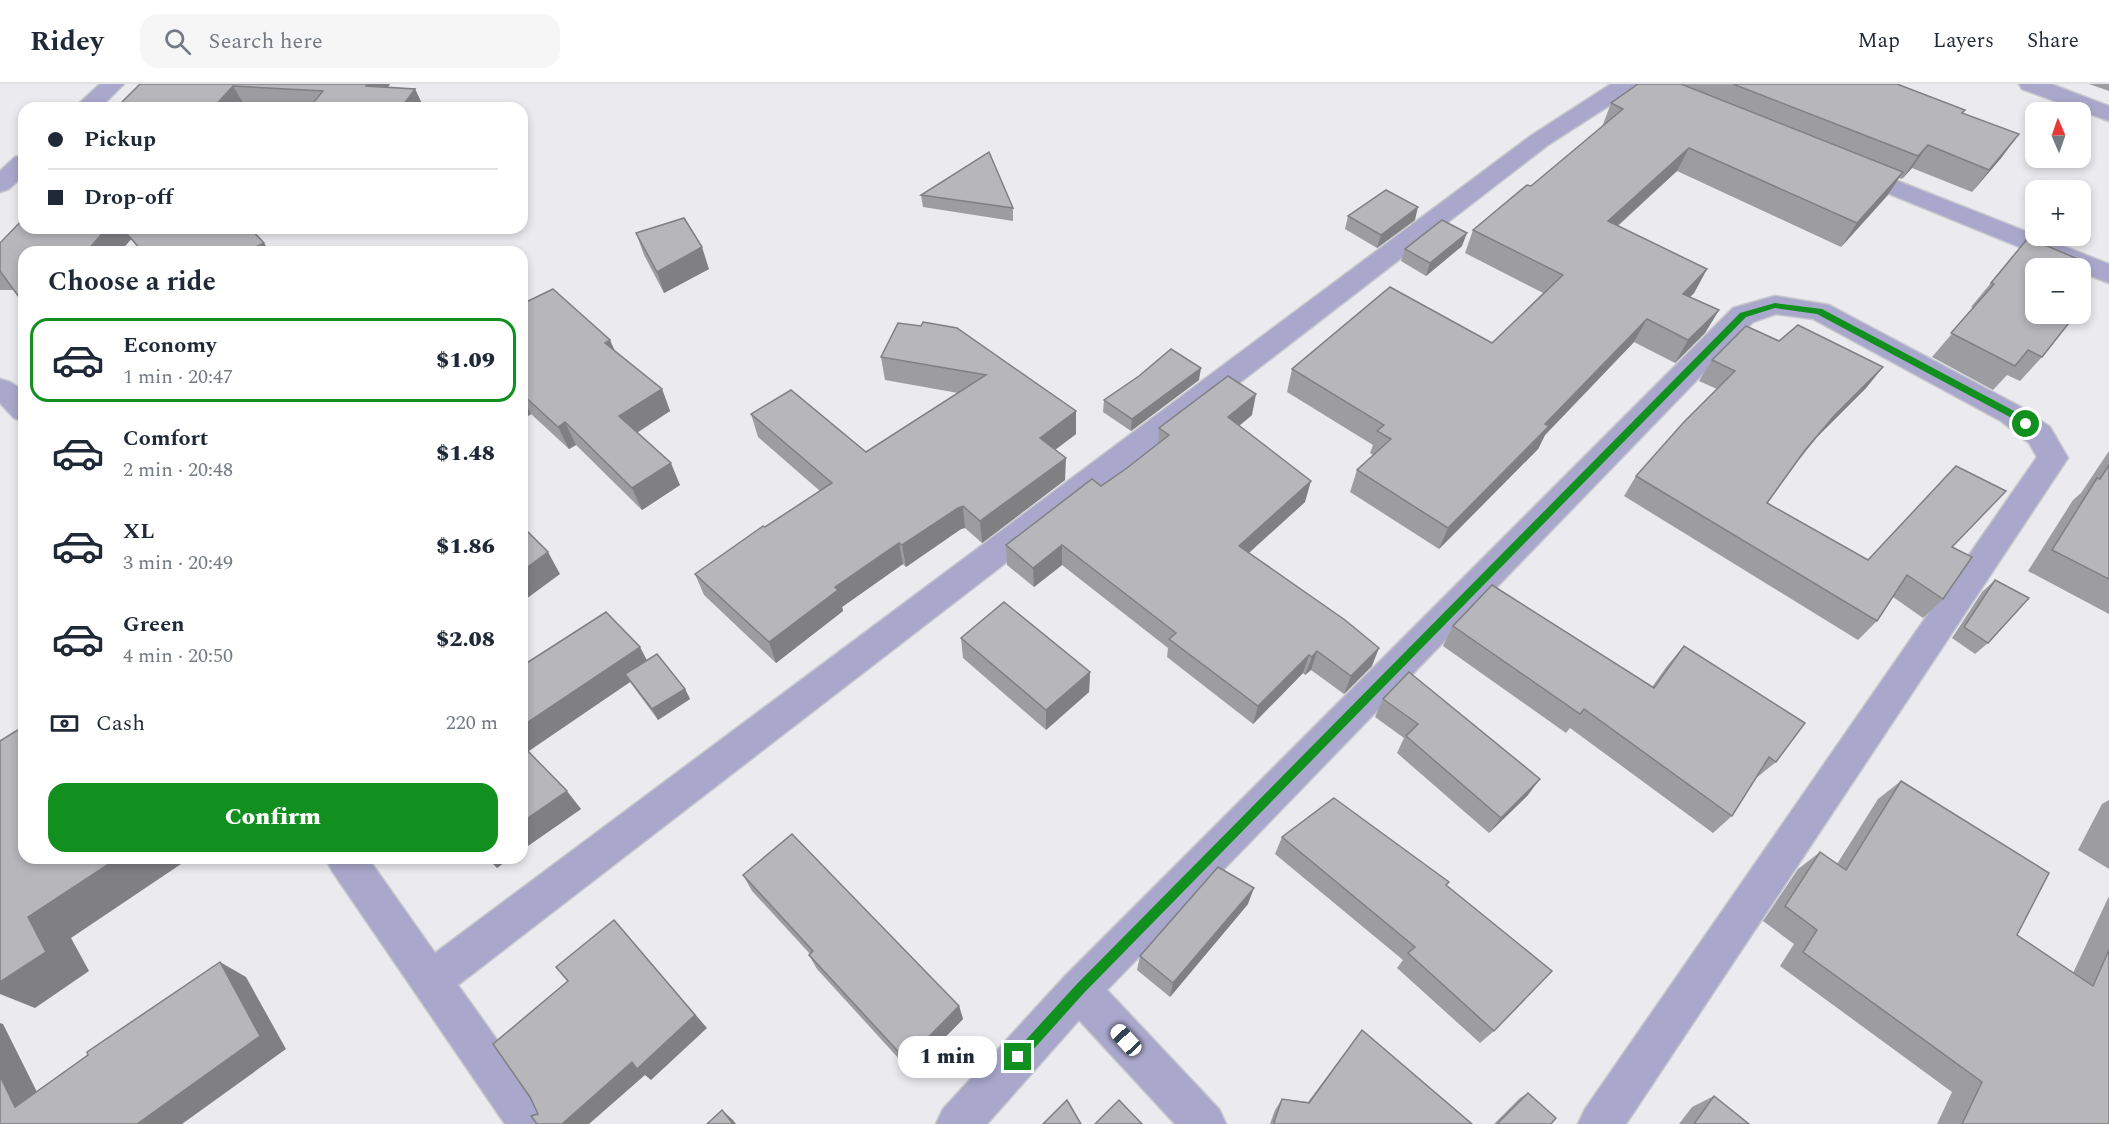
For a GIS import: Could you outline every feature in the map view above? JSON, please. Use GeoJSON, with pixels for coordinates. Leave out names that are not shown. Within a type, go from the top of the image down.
{"type":"FeatureCollection","features":[{"type":"Feature","properties":{"kind":"street"},"geometry":{"type":"LineString","coordinates":[[93,102],[113,84]]}},
{"type":"Feature","properties":{"kind":"street"},"geometry":{"type":"LineString","coordinates":[[2030,84],[2109,114]]}},
{"type":"Feature","properties":{"kind":"street"},"geometry":{"type":"LineString","coordinates":[[432,980],[1540,140],[1638,85]]}},
{"type":"Feature","properties":{"kind":"street"},"geometry":{"type":"LineString","coordinates":[[1826,159],[2109,274]]}},
{"type":"Feature","properties":{"kind":"street"},"geometry":{"type":"LineString","coordinates":[[0,184],[18,168]]}},
{"type":"Feature","properties":{"kind":"street"},"geometry":{"type":"LineString","coordinates":[[957,1124],[1079,990],[1743,315],[1775,305],[1819,311],[2011,414],[2040,435],[2054,458],[1600,1124]]}},
{"type":"Feature","properties":{"kind":"street"},"geometry":{"type":"LineString","coordinates":[[0,389],[18,403]]}},
{"type":"Feature","properties":{"kind":"street"},"geometry":{"type":"LineString","coordinates":[[349,864],[531,1124]]}},
{"type":"Feature","properties":{"kind":"street"},"geometry":{"type":"LineString","coordinates":[[1079,990],[1204,1124]]}},
{"type":"Feature","properties":{"kind":"building"},"geometry":{"type":"Polygon","coordinates":[[[140,84],[368,84],[366,86],[415,89],[405,102],[314,102],[323,91],[233,86],[218,102],[122,102],[140,84]]]}},
{"type":"Feature","properties":{"kind":"building"},"geometry":{"type":"Polygon","coordinates":[[[1638,84],[1681,84],[1903,172],[1857,223],[1689,148],[1608,221],[1707,269],[1683,294],[1719,310],[1688,340],[1647,319],[1545,424],[1549,426],[1448,528],[1357,470],[1391,439],[1377,431],[1384,425],[1292,369],[1390,287],[1492,343],[1563,275],[1473,230],[1527,185],[1531,186],[1623,109],[1611,103],[1638,84]]]}},
{"type":"Feature","properties":{"kind":"building"},"geometry":{"type":"Polygon","coordinates":[[[1733,84],[1897,84],[1965,110],[1962,113],[2019,134],[1989,170],[1928,145],[1918,156],[1733,84]]]}},
{"type":"Feature","properties":{"kind":"building"},"geometry":{"type":"Polygon","coordinates":[[[989,152],[1013,208],[921,195],[989,152]]]}},
{"type":"Feature","properties":{"kind":"building"},"geometry":{"type":"Polygon","coordinates":[[[1386,190],[1418,207],[1381,235],[1348,216],[1386,190]]]}},
{"type":"Feature","properties":{"kind":"building"},"geometry":{"type":"Polygon","coordinates":[[[684,218],[702,247],[657,272],[636,233],[684,218]]]}},
{"type":"Feature","properties":{"kind":"building"},"geometry":{"type":"Polygon","coordinates":[[[1442,220],[1467,233],[1430,263],[1405,249],[1442,220]]]}},
{"type":"Feature","properties":{"kind":"building"},"geometry":{"type":"Polygon","coordinates":[[[18,224],[18,234],[102,234],[91,246],[18,246],[18,296],[0,271],[0,243],[18,224]]]}},
{"type":"Feature","properties":{"kind":"building"},"geometry":{"type":"Polygon","coordinates":[[[127,234],[256,234],[264,243],[258,246],[138,246],[127,234]]]}},
{"type":"Feature","properties":{"kind":"building"},"geometry":{"type":"Polygon","coordinates":[[[2025,242],[2025,246],[2047,246],[2076,258],[2025,258],[2025,324],[2068,324],[2042,357],[2028,350],[2015,366],[1951,333],[1994,284],[1991,283],[2025,242]]]}},
{"type":"Feature","properties":{"kind":"building"},"geometry":{"type":"Polygon","coordinates":[[[553,289],[610,340],[605,343],[662,389],[619,416],[671,463],[632,488],[565,422],[558,427],[528,400],[528,301],[553,289]]]}},
{"type":"Feature","properties":{"kind":"building"},"geometry":{"type":"Polygon","coordinates":[[[923,322],[957,328],[1076,411],[1040,438],[1066,458],[980,521],[963,506],[902,545],[899,543],[835,587],[838,590],[769,642],[695,574],[763,526],[765,527],[832,483],[751,414],[791,390],[866,452],[986,375],[881,357],[898,323],[921,326],[923,322]]]}},
{"type":"Feature","properties":{"kind":"building"},"geometry":{"type":"Polygon","coordinates":[[[1798,325],[1883,367],[1834,416],[1805,450],[1767,503],[1868,560],[1956,466],[2006,491],[1952,547],[1972,557],[1943,599],[1907,575],[1877,621],[1636,476],[1683,423],[1735,371],[1712,360],[1746,326],[1779,341],[1798,325]]]}},
{"type":"Feature","properties":{"kind":"building"},"geometry":{"type":"Polygon","coordinates":[[[1171,349],[1201,368],[1132,419],[1104,400],[1139,376],[1171,349]]]}},
{"type":"Feature","properties":{"kind":"building"},"geometry":{"type":"Polygon","coordinates":[[[1228,376],[1256,394],[1228,417],[1311,481],[1239,546],[1345,620],[1379,648],[1351,676],[1317,651],[1312,657],[1309,655],[1258,706],[1169,639],[1176,633],[1062,545],[1033,568],[1006,545],[1092,479],[1101,486],[1127,468],[1169,435],[1159,428],[1228,376]]]}},
{"type":"Feature","properties":{"kind":"building"},"geometry":{"type":"Polygon","coordinates":[[[2109,465],[2109,579],[2052,550],[2097,478],[2100,479],[2109,465]]]}},
{"type":"Feature","properties":{"kind":"building"},"geometry":{"type":"Polygon","coordinates":[[[528,532],[548,552],[528,567],[528,532]]]}},
{"type":"Feature","properties":{"kind":"building"},"geometry":{"type":"Polygon","coordinates":[[[1995,580],[2029,598],[1988,643],[1964,627],[1995,580]]]}},
{"type":"Feature","properties":{"kind":"building"},"geometry":{"type":"Polygon","coordinates":[[[1492,585],[1654,688],[1684,646],[1805,723],[1776,762],[1769,757],[1732,816],[1584,709],[1580,714],[1453,626],[1492,585]]]}},
{"type":"Feature","properties":{"kind":"building"},"geometry":{"type":"Polygon","coordinates":[[[1004,602],[1090,672],[1046,710],[961,638],[1004,602]]]}},
{"type":"Feature","properties":{"kind":"building"},"geometry":{"type":"Polygon","coordinates":[[[606,612],[640,647],[528,722],[528,662],[606,612]]]}},
{"type":"Feature","properties":{"kind":"building"},"geometry":{"type":"Polygon","coordinates":[[[657,654],[685,689],[652,709],[625,674],[657,654]]]}},
{"type":"Feature","properties":{"kind":"building"},"geometry":{"type":"Polygon","coordinates":[[[1409,672],[1540,779],[1501,818],[1406,736],[1418,724],[1383,699],[1409,672]]]}},
{"type":"Feature","properties":{"kind":"building"},"geometry":{"type":"Polygon","coordinates":[[[18,730],[18,864],[109,864],[28,917],[46,952],[0,982],[0,741],[18,730]]]}},
{"type":"Feature","properties":{"kind":"building"},"geometry":{"type":"Polygon","coordinates":[[[528,751],[567,791],[528,818],[528,751]]]}},
{"type":"Feature","properties":{"kind":"building"},"geometry":{"type":"Polygon","coordinates":[[[1901,781],[2049,873],[2017,935],[2093,986],[2109,950],[2109,1124],[1962,1124],[1982,1082],[1803,952],[1817,930],[1785,906],[1820,852],[1846,870],[1901,781]]]}},
{"type":"Feature","properties":{"kind":"building"},"geometry":{"type":"Polygon","coordinates":[[[1334,798],[1449,882],[1446,885],[1552,971],[1494,1031],[1408,953],[1415,947],[1282,837],[1334,798]]]}},
{"type":"Feature","properties":{"kind":"building"},"geometry":{"type":"Polygon","coordinates":[[[792,834],[959,1006],[906,1060],[809,955],[813,951],[743,875],[792,834]]]}},
{"type":"Feature","properties":{"kind":"building"},"geometry":{"type":"Polygon","coordinates":[[[1218,867],[1254,888],[1173,983],[1140,956],[1218,867]]]}},
{"type":"Feature","properties":{"kind":"building"},"geometry":{"type":"Polygon","coordinates":[[[614,920],[695,1015],[637,1069],[632,1062],[562,1124],[537,1124],[531,1116],[538,1114],[530,1097],[493,1044],[568,981],[556,967],[614,920]]]}},
{"type":"Feature","properties":{"kind":"building"},"geometry":{"type":"Polygon","coordinates":[[[220,962],[260,1036],[137,1124],[0,1124],[0,1076],[15,1107],[88,1055],[87,1052],[220,962]]]}},
{"type":"Feature","properties":{"kind":"building"},"geometry":{"type":"Polygon","coordinates":[[[1362,1030],[1472,1124],[1275,1124],[1282,1099],[1309,1103],[1362,1030]]]}},
{"type":"Feature","properties":{"kind":"building"},"geometry":{"type":"Polygon","coordinates":[[[1528,1093],[1556,1118],[1551,1124],[1497,1124],[1528,1093]]]}},
{"type":"Feature","properties":{"kind":"building"},"geometry":{"type":"Polygon","coordinates":[[[1714,1096],[1749,1124],[1694,1124],[1714,1096]]]}},
{"type":"Feature","properties":{"kind":"building"},"geometry":{"type":"Polygon","coordinates":[[[1067,1100],[1081,1124],[1043,1124],[1067,1100]]]}},
{"type":"Feature","properties":{"kind":"building"},"geometry":{"type":"Polygon","coordinates":[[[1119,1100],[1142,1124],[1095,1124],[1119,1100]]]}},
{"type":"Feature","properties":{"kind":"building"},"geometry":{"type":"Polygon","coordinates":[[[722,1110],[733,1124],[707,1124],[722,1110]]]}},
{"type":"Feature","properties":{"kind":"route"},"geometry":{"type":"LineString","coordinates":[[1018,1057],[1079,990],[1743,315],[1775,305],[1819,311],[2026,424]]}}]}
